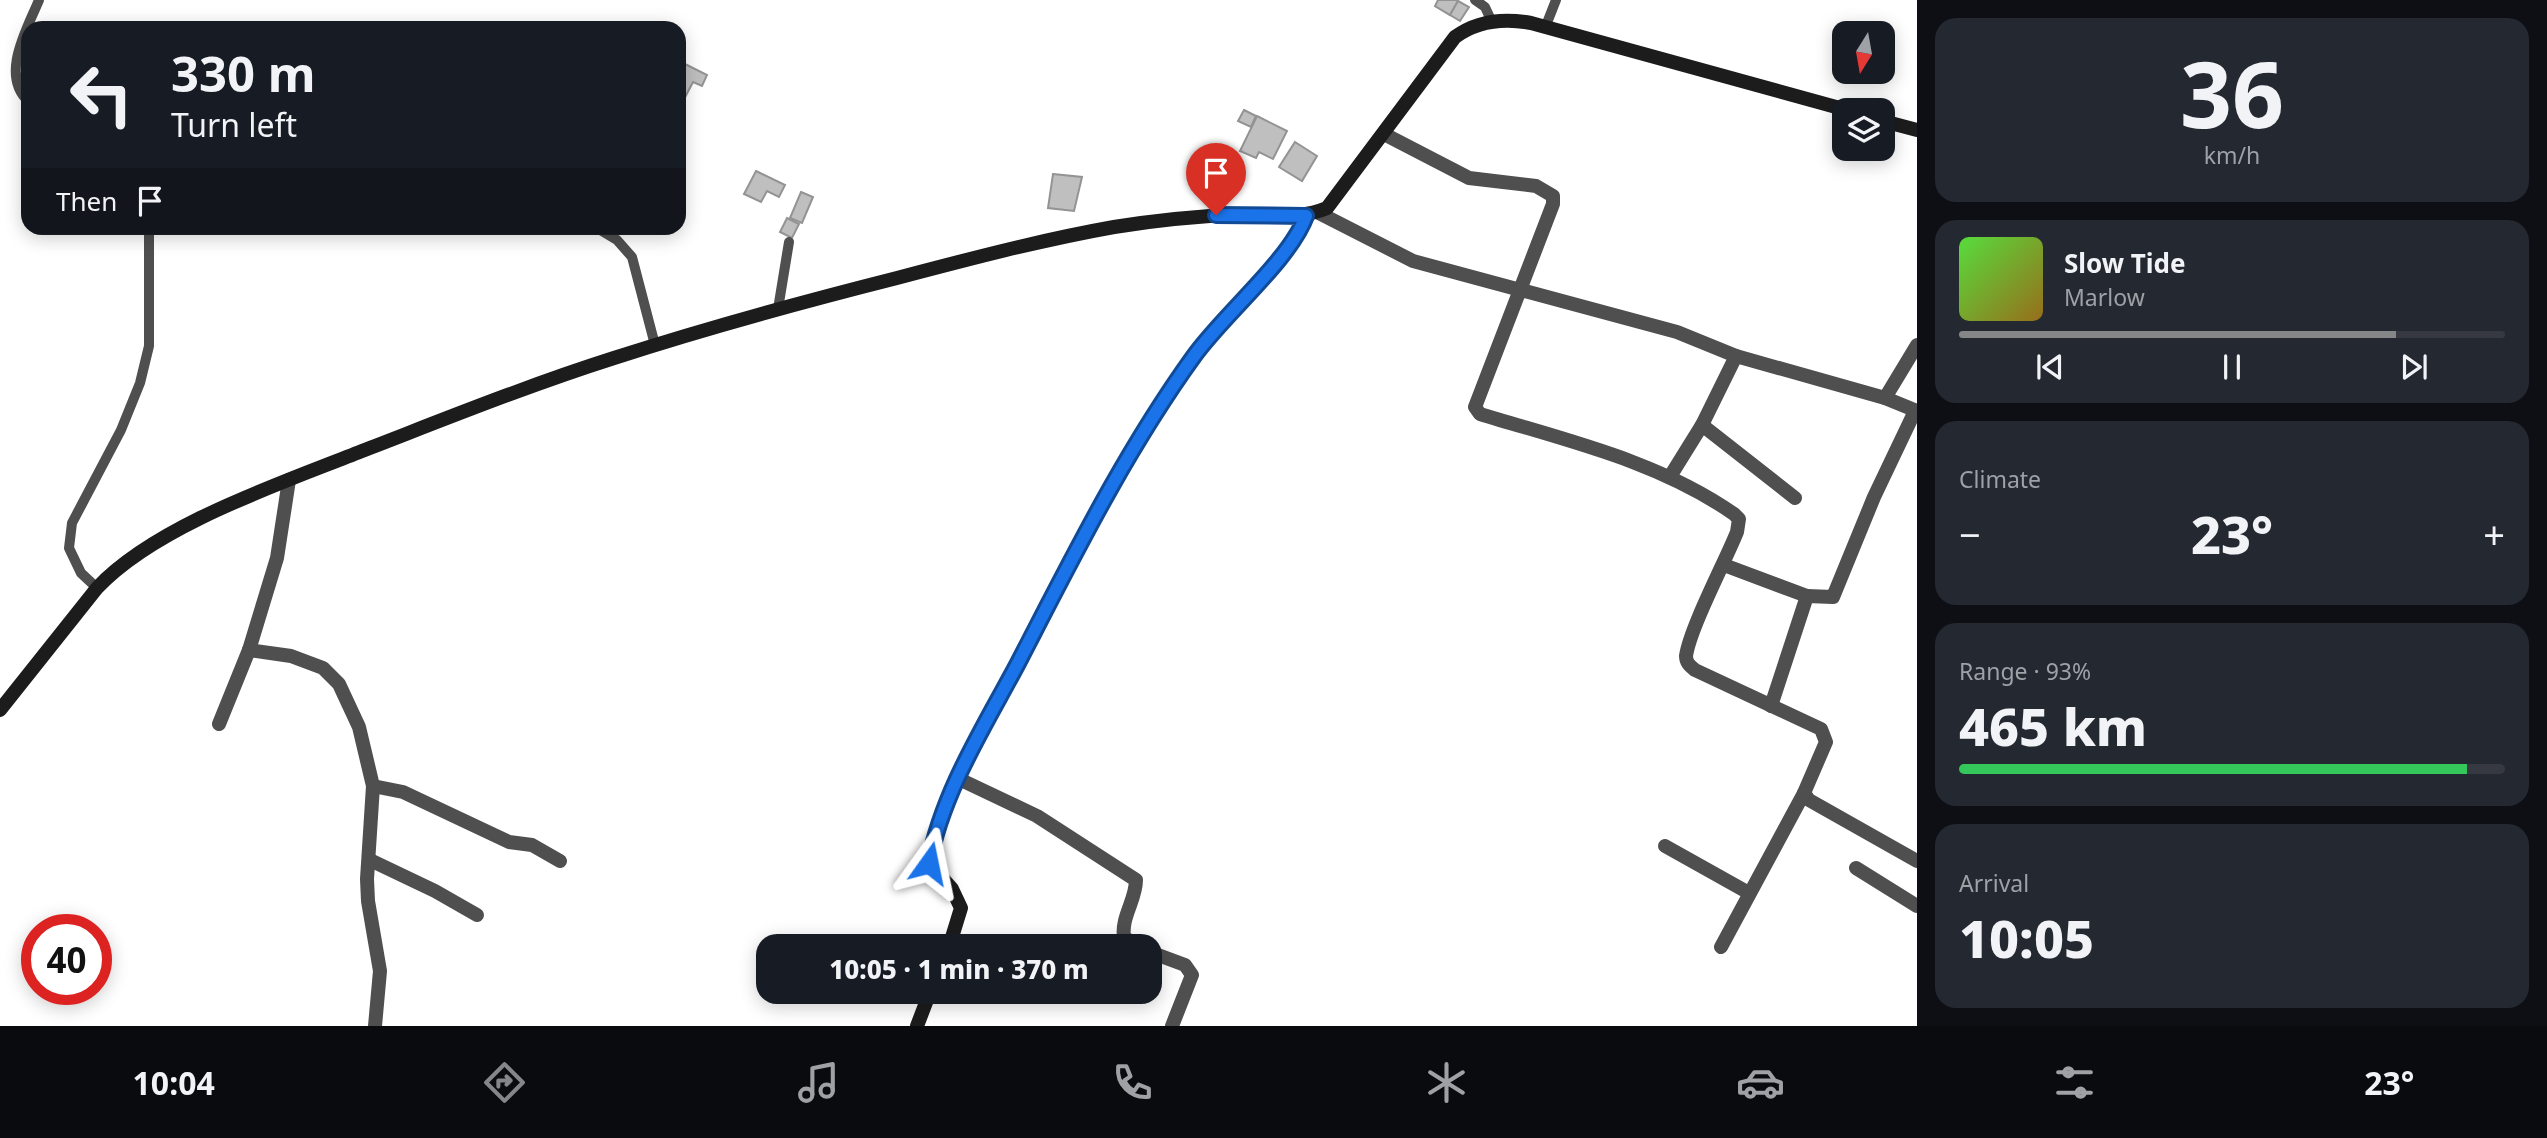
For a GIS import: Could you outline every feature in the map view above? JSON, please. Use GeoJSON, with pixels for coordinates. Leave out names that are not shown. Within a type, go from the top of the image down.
{"type":"FeatureCollection","features":[{"type":"Feature","properties":{"kind":"main road"},"geometry":{"type":"LineString","coordinates":[[952,934],[961,908],[960,900],[929,863],[934,836],[959,779],[1085,531],[1151,416],[1209,335],[1299,234],[1311,214],[1335,200],[1455,37],[1466,29],[1492,22],[1516,20],[1832,106]]}},
{"type":"Feature","properties":{"kind":"main road"},"geometry":{"type":"LineString","coordinates":[[1895,124],[1917,130]]}},
{"type":"Feature","properties":{"kind":"main road"},"geometry":{"type":"LineString","coordinates":[[0,710],[97,588],[144,547],[289,480],[598,363],[778,309],[981,256],[1113,227],[1197,216],[1311,214]]}},
{"type":"Feature","properties":{"kind":"main road"},"geometry":{"type":"LineString","coordinates":[[917,1026],[925,1004]]}},
{"type":"Feature","properties":{"kind":"street"},"geometry":{"type":"LineString","coordinates":[[1384,134],[1469,178],[1536,186],[1553,196],[1553,204],[1475,407],[1480,414],[1595,448],[1671,475],[1739,519],[1737,533],[1697,626],[1686,661],[1695,670],[1826,734],[1826,741],[1804,793],[1721,947]]}},
{"type":"Feature","properties":{"kind":"street"},"geometry":{"type":"LineString","coordinates":[[1311,214],[1413,261],[1677,332],[1736,355],[1885,398],[1916,411],[1874,497],[1833,597],[1807,596],[1724,565]]}},
{"type":"Feature","properties":{"kind":"street"},"geometry":{"type":"LineString","coordinates":[[1885,398],[1917,345]]}},
{"type":"Feature","properties":{"kind":"street"},"geometry":{"type":"LineString","coordinates":[[1671,475],[1702,425],[1736,355]]}},
{"type":"Feature","properties":{"kind":"street"},"geometry":{"type":"LineString","coordinates":[[1702,425],[1796,498]]}},
{"type":"Feature","properties":{"kind":"street"},"geometry":{"type":"LineString","coordinates":[[219,724],[249,650],[277,558],[289,480]]}},
{"type":"Feature","properties":{"kind":"street"},"geometry":{"type":"LineString","coordinates":[[1771,706],[1807,596]]}},
{"type":"Feature","properties":{"kind":"street"},"geometry":{"type":"LineString","coordinates":[[249,650],[291,656],[315,664],[339,684],[359,726],[373,786],[368,901],[380,971],[374,1026]]}},
{"type":"Feature","properties":{"kind":"street"},"geometry":{"type":"LineString","coordinates":[[959,779],[1037,816],[1136,880],[1136,891],[1122,928],[1123,934]]}},
{"type":"Feature","properties":{"kind":"street"},"geometry":{"type":"LineString","coordinates":[[373,786],[403,792],[509,842],[532,845],[559,861]]}},
{"type":"Feature","properties":{"kind":"street"},"geometry":{"type":"LineString","coordinates":[[1804,793],[1810,800],[1917,861]]}},
{"type":"Feature","properties":{"kind":"street"},"geometry":{"type":"LineString","coordinates":[[1665,846],[1749,894]]}},
{"type":"Feature","properties":{"kind":"street"},"geometry":{"type":"LineString","coordinates":[[369,860],[435,891],[477,915]]}},
{"type":"Feature","properties":{"kind":"street"},"geometry":{"type":"LineString","coordinates":[[1856,868],[1917,906]]}},
{"type":"Feature","properties":{"kind":"street"},"geometry":{"type":"LineString","coordinates":[[1162,956],[1185,965],[1192,975],[1172,1026]]}},
{"type":"Feature","properties":{"kind":"lane"},"geometry":{"type":"LineString","coordinates":[[31,21],[39,0]]}},
{"type":"Feature","properties":{"kind":"lane"},"geometry":{"type":"LineString","coordinates":[[1475,0],[1485,7],[1492,22]]}},
{"type":"Feature","properties":{"kind":"lane"},"geometry":{"type":"LineString","coordinates":[[1545,28],[1556,0]]}},
{"type":"Feature","properties":{"kind":"lane"},"geometry":{"type":"LineString","coordinates":[[21,45],[14,63],[13,82],[21,92]]}},
{"type":"Feature","properties":{"kind":"lane"},"geometry":{"type":"LineString","coordinates":[[97,588],[81,573],[68,548],[72,523],[121,429],[140,383],[149,346],[149,235]]}},
{"type":"Feature","properties":{"kind":"lane"},"geometry":{"type":"LineString","coordinates":[[609,235],[632,257],[655,345]]}},
{"type":"Feature","properties":{"kind":"lane"},"geometry":{"type":"LineString","coordinates":[[778,309],[789,242]]}},
{"type":"Feature","properties":{"kind":"building"},"geometry":{"type":"Polygon","coordinates":[[[1438,0],[1458,1],[1450,15],[1435,6],[1438,0]]]}},
{"type":"Feature","properties":{"kind":"building"},"geometry":{"type":"Polygon","coordinates":[[[1458,1],[1469,7],[1460,21],[1450,15],[1458,1]]]}},
{"type":"Feature","properties":{"kind":"building"},"geometry":{"type":"Polygon","coordinates":[[[686,64],[707,75],[702,86],[693,82],[686,95],[686,64]]]}},
{"type":"Feature","properties":{"kind":"building"},"geometry":{"type":"Polygon","coordinates":[[[1244,110],[1256,116],[1251,127],[1238,121],[1244,110]]]}},
{"type":"Feature","properties":{"kind":"building"},"geometry":{"type":"Polygon","coordinates":[[[1257,116],[1287,131],[1273,159],[1259,152],[1256,158],[1240,151],[1257,116]]]}},
{"type":"Feature","properties":{"kind":"building"},"geometry":{"type":"Polygon","coordinates":[[[1295,142],[1317,156],[1302,181],[1279,167],[1295,142]]]}},
{"type":"Feature","properties":{"kind":"building"},"geometry":{"type":"Polygon","coordinates":[[[756,171],[785,185],[779,197],[767,191],[761,202],[744,194],[756,171]]]}},
{"type":"Feature","properties":{"kind":"building"},"geometry":{"type":"Polygon","coordinates":[[[1053,174],[1082,177],[1074,211],[1048,208],[1053,174]]]}},
{"type":"Feature","properties":{"kind":"building"},"geometry":{"type":"Polygon","coordinates":[[[801,192],[813,197],[802,223],[790,218],[801,192]]]}},
{"type":"Feature","properties":{"kind":"building"},"geometry":{"type":"Polygon","coordinates":[[[787,218],[799,224],[792,238],[780,232],[787,218]]]}},
{"type":"Feature","properties":{"kind":"route"},"geometry":{"type":"LineString","coordinates":[[929,863],[934,836],[959,779],[1085,531],[1127,456],[1151,416],[1209,335],[1299,234],[1306,216],[1254,213],[1216,215]]}}]}
